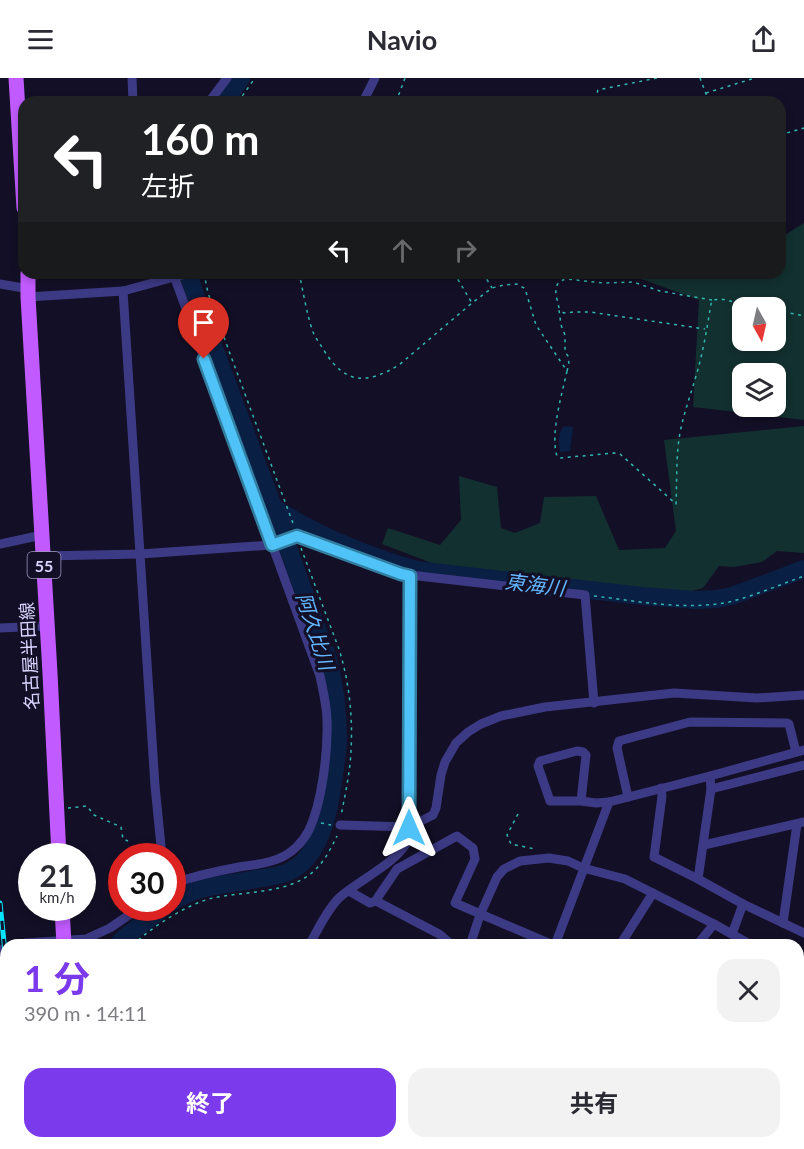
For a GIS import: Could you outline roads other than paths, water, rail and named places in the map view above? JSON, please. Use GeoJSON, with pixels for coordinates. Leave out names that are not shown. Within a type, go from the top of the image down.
{"type":"FeatureCollection","features":[{"type":"Feature","properties":{"kind":"main road"},"geometry":{"type":"LineString","coordinates":[[16,78],[18,110]]}},
{"type":"Feature","properties":{"kind":"main road","name":"名古屋半田線"},"geometry":{"type":"LineString","coordinates":[[28,279],[58,843]]}},
{"type":"Feature","properties":{"kind":"main road"},"geometry":{"type":"LineString","coordinates":[[63,921],[64,939]]}},
{"type":"Feature","properties":{"kind":"street"},"geometry":{"type":"LineString","coordinates":[[132,78],[133,96]]}},
{"type":"Feature","properties":{"kind":"street"},"geometry":{"type":"LineString","coordinates":[[214,96],[227,78]]}},
{"type":"Feature","properties":{"kind":"street"},"geometry":{"type":"LineString","coordinates":[[366,96],[375,78]]}},
{"type":"Feature","properties":{"kind":"street"},"geometry":{"type":"LineString","coordinates":[[0,285],[28,293],[123,291],[160,279]]}},
{"type":"Feature","properties":{"kind":"street"},"geometry":{"type":"LineString","coordinates":[[175,279],[313,655],[325,697],[327,719],[322,786],[309,831],[302,841],[293,850],[264,864],[210,872],[186,880]]}},
{"type":"Feature","properties":{"kind":"street"},"geometry":{"type":"LineString","coordinates":[[123,291],[155,786],[161,843]]}},
{"type":"Feature","properties":{"kind":"street"},"geometry":{"type":"LineString","coordinates":[[0,544],[42,535]]}},
{"type":"Feature","properties":{"kind":"street"},"geometry":{"type":"LineString","coordinates":[[43,556],[140,554],[272,545],[297,536],[410,576],[585,595],[594,703]]}},
{"type":"Feature","properties":{"kind":"street"},"geometry":{"type":"LineString","coordinates":[[313,939],[340,897],[399,853],[409,838],[410,576]]}},
{"type":"Feature","properties":{"kind":"street"},"geometry":{"type":"LineString","coordinates":[[0,628],[47,626]]}},
{"type":"Feature","properties":{"kind":"street"},"geometry":{"type":"LineString","coordinates":[[340,826],[409,828],[433,815],[445,762],[456,744],[468,732],[501,716],[545,707],[674,693],[757,698],[804,695]]}},
{"type":"Feature","properties":{"kind":"street"},"geometry":{"type":"LineString","coordinates":[[581,801],[586,755],[583,752],[577,751],[540,761],[538,766],[550,801],[609,802],[710,776],[800,751],[788,723],[690,722],[617,743],[628,797]]}},
{"type":"Feature","properties":{"kind":"street"},"geometry":{"type":"LineString","coordinates":[[711,789],[804,765]]}},
{"type":"Feature","properties":{"kind":"street"},"geometry":{"type":"LineString","coordinates":[[698,879],[711,789],[710,776]]}},
{"type":"Feature","properties":{"kind":"street"},"geometry":{"type":"LineString","coordinates":[[661,788],[662,796],[654,857],[804,933]]}},
{"type":"Feature","properties":{"kind":"street"},"geometry":{"type":"LineString","coordinates":[[556,939],[609,802]]}},
{"type":"Feature","properties":{"kind":"street"},"geometry":{"type":"LineString","coordinates":[[704,845],[801,823],[783,923]]}},
{"type":"Feature","properties":{"kind":"street"},"geometry":{"type":"LineString","coordinates":[[349,891],[370,903],[376,901],[397,869],[457,836],[473,848],[476,859],[455,903],[539,939]]}},
{"type":"Feature","properties":{"kind":"street"},"geometry":{"type":"LineString","coordinates":[[472,939],[497,877],[504,869],[520,861],[549,858],[568,861],[584,868],[625,879],[741,939]]}},
{"type":"Feature","properties":{"kind":"street"},"geometry":{"type":"LineString","coordinates":[[624,939],[653,893]]}},
{"type":"Feature","properties":{"kind":"street"},"geometry":{"type":"LineString","coordinates":[[376,901],[445,939]]}},
{"type":"Feature","properties":{"kind":"street"},"geometry":{"type":"LineString","coordinates":[[732,934],[743,903]]}},
{"type":"Feature","properties":{"kind":"street"},"geometry":{"type":"LineString","coordinates":[[86,939],[120,921]]}},
{"type":"Feature","properties":{"kind":"street"},"geometry":{"type":"LineString","coordinates":[[702,939],[714,924]]}},
{"type":"Feature","properties":{"kind":"water"},"geometry":{"type":"Polygon","coordinates":[[[564,426],[573,427],[570,451],[560,452],[559,435],[564,426]]]}},
{"type":"Feature","properties":{"kind":"waterway","name":"阿久比川"},"geometry":{"type":"LineString","coordinates":[[229,96],[241,78]]}},
{"type":"Feature","properties":{"kind":"waterway","name":"阿久比川"},"geometry":{"type":"LineString","coordinates":[[186,895],[204,888],[284,874],[303,862],[319,839],[324,825],[338,744],[336,699],[328,659],[190,279]]}},
{"type":"Feature","properties":{"kind":"waterway","name":"東海川"},"geometry":{"type":"LineString","coordinates":[[274,509],[345,545],[416,570],[642,596],[696,600],[716,599],[732,596],[804,569]]}},
{"type":"Feature","properties":{"kind":"waterway","name":"阿久比川"},"geometry":{"type":"LineString","coordinates":[[123,939],[146,921]]}},
{"type":"Feature","properties":{"kind":"railway"},"geometry":{"type":"LineString","coordinates":[[0,903],[4,939]]}}]}
